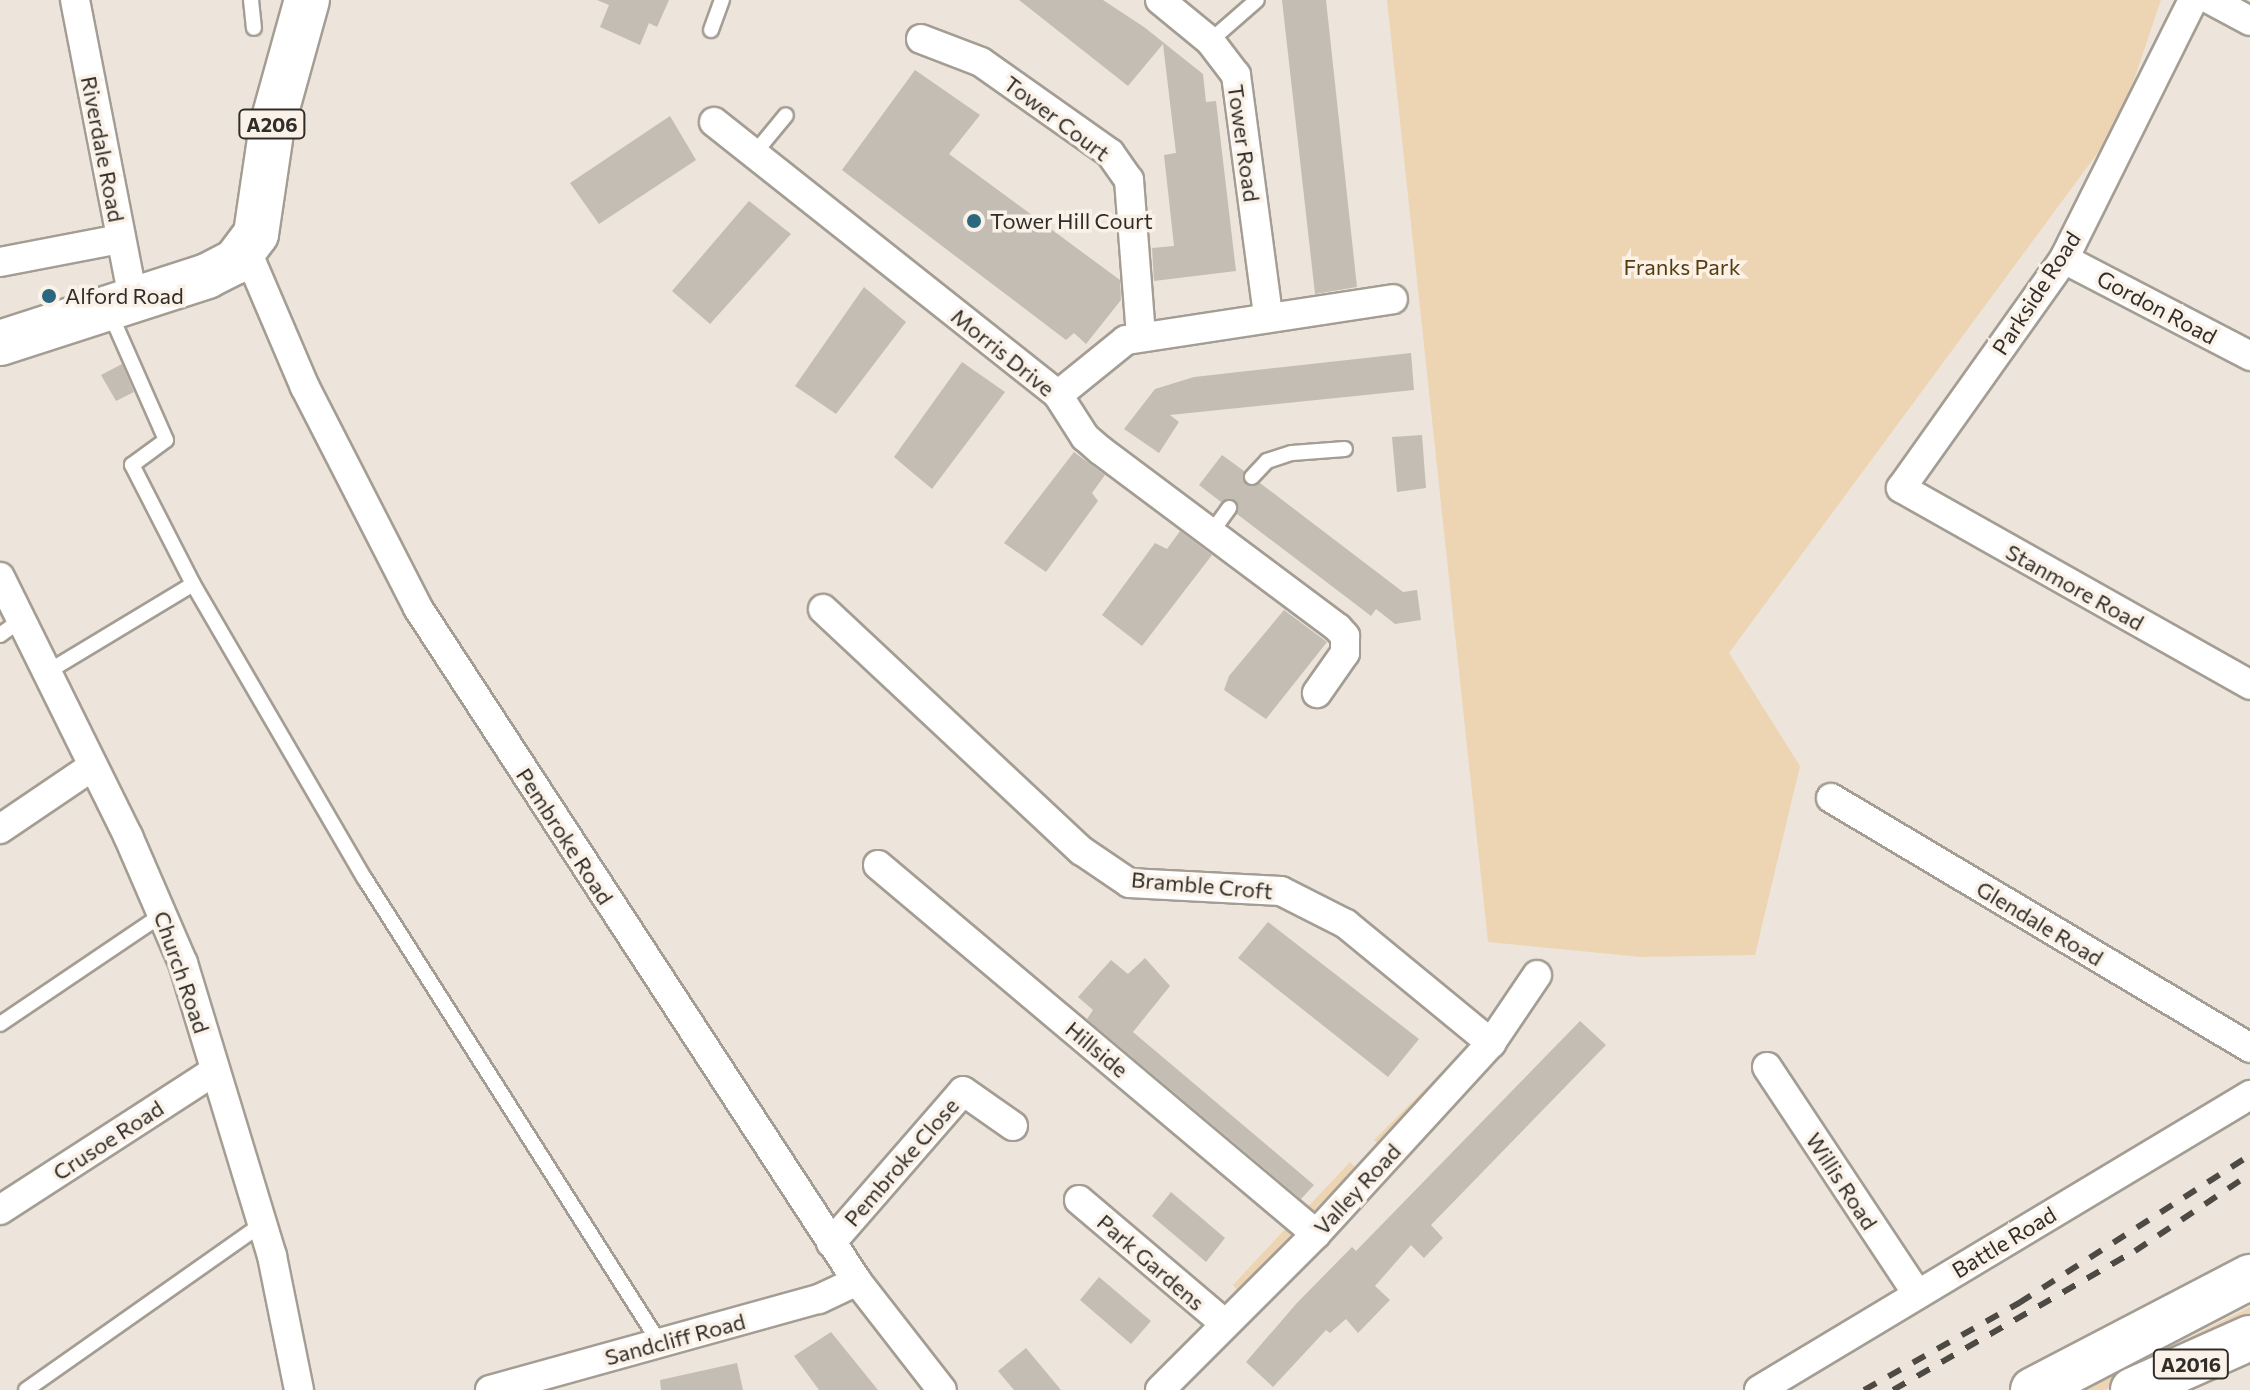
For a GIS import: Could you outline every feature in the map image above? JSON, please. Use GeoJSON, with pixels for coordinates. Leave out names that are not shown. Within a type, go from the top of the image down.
{"type":"FeatureCollection","features":[{"type":"Feature","properties":{"kind":"main road","name":"A206"},"geometry":{"type":"LineString","coordinates":[[246,249],[256,234],[272,126],[307,0]]}},
{"type":"Feature","properties":{"kind":"main road"},"geometry":{"type":"LineString","coordinates":[[0,343],[207,276],[235,262],[246,249]]}},
{"type":"Feature","properties":{"kind":"main road"},"geometry":{"type":"LineString","coordinates":[[2033,1390],[2250,1277]]}},
{"type":"Feature","properties":{"kind":"main road","name":"A2016"},"geometry":{"type":"LineString","coordinates":[[2133,1390],[2250,1338]]}},
{"type":"Feature","properties":{"kind":"street","name":"Riverdale Road"},"geometry":{"type":"LineString","coordinates":[[75,0],[120,239],[120,302]]}},
{"type":"Feature","properties":{"kind":"street","name":"Tower Road"},"geometry":{"type":"LineString","coordinates":[[1160,0],[1210,41],[1236,75],[1268,316]]}},
{"type":"Feature","properties":{"kind":"street","name":"Parkside Road"},"geometry":{"type":"LineString","coordinates":[[1901,488],[2064,259],[2193,0]]}},
{"type":"Feature","properties":{"kind":"street"},"geometry":{"type":"LineString","coordinates":[[2211,0],[2250,21]]}},
{"type":"Feature","properties":{"kind":"street","name":"Tower Court"},"geometry":{"type":"LineString","coordinates":[[921,39],[981,62],[1110,153],[1129,180],[1141,337]]}},
{"type":"Feature","properties":{"kind":"street","name":"Morris Drive"},"geometry":{"type":"LineString","coordinates":[[714,122],[1058,395],[1085,437],[1345,636],[1342,661],[1317,693]]}},
{"type":"Feature","properties":{"kind":"street"},"geometry":{"type":"LineString","coordinates":[[0,262],[120,239]]}},
{"type":"Feature","properties":{"kind":"street","name":"Pembroke Road"},"geometry":{"type":"LineString","coordinates":[[246,249],[305,387],[418,608],[831,1243],[942,1390]]}},
{"type":"Feature","properties":{"kind":"street","name":"Gordon Road"},"geometry":{"type":"LineString","coordinates":[[2064,259],[2250,356]]}},
{"type":"Feature","properties":{"kind":"street"},"geometry":{"type":"LineString","coordinates":[[1058,395],[1126,340],[1393,299]]}},
{"type":"Feature","properties":{"kind":"street","name":"Stanmore Road"},"geometry":{"type":"LineString","coordinates":[[1901,488],[2250,685]]}},
{"type":"Feature","properties":{"kind":"street","name":"Church Road"},"geometry":{"type":"LineString","coordinates":[[0,577],[11,627],[49,671],[163,914],[262,1224],[299,1390]]}},
{"type":"Feature","properties":{"kind":"street","name":"Bramble Croft"},"geometry":{"type":"LineString","coordinates":[[823,609],[1082,851],[1129,883],[1281,891],[1346,924],[1491,1043]]}},
{"type":"Feature","properties":{"kind":"street"},"geometry":{"type":"LineString","coordinates":[[0,829],[93,766]]}},
{"type":"Feature","properties":{"kind":"street","name":"Glendale Road"},"geometry":{"type":"LineString","coordinates":[[1831,798],[2250,1048]]}},
{"type":"Feature","properties":{"kind":"street","name":"Hillside"},"geometry":{"type":"LineString","coordinates":[[878,865],[1316,1234]]}},
{"type":"Feature","properties":{"kind":"street","name":"Valley Road"},"geometry":{"type":"LineString","coordinates":[[1160,1390],[1316,1234],[1491,1043],[1537,975]]}},
{"type":"Feature","properties":{"kind":"street","name":"Willis Road"},"geometry":{"type":"LineString","coordinates":[[1767,1067],[1917,1294]]}},
{"type":"Feature","properties":{"kind":"street","name":"Crusoe Road"},"geometry":{"type":"LineString","coordinates":[[0,1210],[215,1071]]}},
{"type":"Feature","properties":{"kind":"street","name":"Pembroke Close"},"geometry":{"type":"LineString","coordinates":[[831,1243],[963,1091],[1013,1126]]}},
{"type":"Feature","properties":{"kind":"street","name":"Battle Road"},"geometry":{"type":"LineString","coordinates":[[1759,1390],[2250,1095]]}},
{"type":"Feature","properties":{"kind":"street","name":"Park Gardens"},"geometry":{"type":"LineString","coordinates":[[1079,1200],[1224,1323]]}},
{"type":"Feature","properties":{"kind":"street","name":"Sandcliff Road"},"geometry":{"type":"LineString","coordinates":[[508,1388],[659,1342],[819,1299],[857,1281]]}},
{"type":"Feature","properties":{"kind":"lane"},"geometry":{"type":"LineString","coordinates":[[251,0],[254,28]]}},
{"type":"Feature","properties":{"kind":"lane"},"geometry":{"type":"LineString","coordinates":[[711,30],[722,0]]}},
{"type":"Feature","properties":{"kind":"lane"},"geometry":{"type":"LineString","coordinates":[[1210,41],[1257,0]]}},
{"type":"Feature","properties":{"kind":"lane"},"geometry":{"type":"LineString","coordinates":[[754,154],[786,115]]}},
{"type":"Feature","properties":{"kind":"lane"},"geometry":{"type":"LineString","coordinates":[[120,302],[166,440],[132,465],[193,584],[365,879],[659,1342]]}},
{"type":"Feature","properties":{"kind":"lane"},"geometry":{"type":"LineString","coordinates":[[1252,477],[1267,461],[1292,453],[1345,449]]}},
{"type":"Feature","properties":{"kind":"lane"},"geometry":{"type":"LineString","coordinates":[[1211,533],[1229,508]]}},
{"type":"Feature","properties":{"kind":"lane"},"geometry":{"type":"LineString","coordinates":[[49,671],[193,584]]}},
{"type":"Feature","properties":{"kind":"lane"},"geometry":{"type":"LineString","coordinates":[[0,1024],[163,914]]}},
{"type":"Feature","properties":{"kind":"lane"},"geometry":{"type":"LineString","coordinates":[[26,1390],[262,1224]]}},
{"type":"Feature","properties":{"kind":"green space","name":"Franks Park"},"geometry":{"type":"Polygon","coordinates":[[[1387,0],[2161,0],[2119,124],[1729,653],[1800,766],[1755,955],[1641,957],[1488,942],[1387,0]]]}},
{"type":"Feature","properties":{"kind":"green space"},"geometry":{"type":"Polygon","coordinates":[[[1446,1068],[1449,1073],[1380,1146],[1374,1140],[1446,1068]]]}},
{"type":"Feature","properties":{"kind":"green space"},"geometry":{"type":"Polygon","coordinates":[[[1350,1162],[1356,1168],[1307,1218],[1301,1214],[1350,1162]]]}},
{"type":"Feature","properties":{"kind":"green space"},"geometry":{"type":"Polygon","coordinates":[[[1286,1228],[1292,1234],[1237,1290],[1233,1285],[1286,1228]]]}},
{"type":"Feature","properties":{"kind":"green space"},"geometry":{"type":"Polygon","coordinates":[[[2250,1307],[2250,1321],[2105,1390],[2084,1390],[2250,1307]]]}},
{"type":"Feature","properties":{"kind":"building"},"geometry":{"type":"Polygon","coordinates":[[[597,0],[669,0],[657,27],[649,23],[640,45],[600,27],[609,5],[597,0]]]}},
{"type":"Feature","properties":{"kind":"building"},"geometry":{"type":"Polygon","coordinates":[[[1019,0],[1103,0],[1144,27],[1203,74],[1206,102],[1216,101],[1236,271],[1154,281],[1152,248],[1174,246],[1164,155],[1176,153],[1163,44],[1128,86],[1019,0]]]}},
{"type":"Feature","properties":{"kind":"building"},"geometry":{"type":"Polygon","coordinates":[[[1282,0],[1326,0],[1357,287],[1315,294],[1282,0]]]}},
{"type":"Feature","properties":{"kind":"building","name":"Tower Hill Court"},"geometry":{"type":"Polygon","coordinates":[[[915,70],[980,115],[949,154],[1120,280],[1121,300],[1086,344],[1074,333],[1066,340],[842,170],[915,70]]]}},
{"type":"Feature","properties":{"kind":"building"},"geometry":{"type":"Polygon","coordinates":[[[670,116],[696,160],[599,224],[570,183],[670,116]]]}},
{"type":"Feature","properties":{"kind":"building"},"geometry":{"type":"Polygon","coordinates":[[[749,201],[791,234],[710,324],[672,291],[749,201]]]}},
{"type":"Feature","properties":{"kind":"building"},"geometry":{"type":"Polygon","coordinates":[[[864,287],[906,322],[836,414],[795,386],[864,287]]]}},
{"type":"Feature","properties":{"kind":"building"},"geometry":{"type":"Polygon","coordinates":[[[1411,353],[1414,390],[1170,415],[1179,422],[1159,453],[1124,429],[1155,389],[1194,377],[1411,353]]]}},
{"type":"Feature","properties":{"kind":"building"},"geometry":{"type":"Polygon","coordinates":[[[962,362],[1005,392],[932,489],[894,457],[962,362]]]}},
{"type":"Feature","properties":{"kind":"building"},"geometry":{"type":"Polygon","coordinates":[[[122,364],[134,392],[116,401],[101,375],[122,364]]]}},
{"type":"Feature","properties":{"kind":"building"},"geometry":{"type":"Polygon","coordinates":[[[1422,435],[1426,488],[1397,492],[1392,437],[1422,435]]]}},
{"type":"Feature","properties":{"kind":"building"},"geometry":{"type":"Polygon","coordinates":[[[1074,452],[1105,475],[1092,493],[1098,501],[1046,572],[1004,543],[1074,452]]]}},
{"type":"Feature","properties":{"kind":"building"},"geometry":{"type":"Polygon","coordinates":[[[1222,455],[1244,471],[1246,485],[1260,483],[1403,592],[1417,590],[1421,620],[1395,624],[1376,609],[1371,616],[1237,514],[1235,500],[1221,502],[1199,485],[1222,455]]]}},
{"type":"Feature","properties":{"kind":"building"},"geometry":{"type":"Polygon","coordinates":[[[1180,531],[1212,555],[1142,646],[1102,615],[1155,543],[1167,549],[1180,531]]]}},
{"type":"Feature","properties":{"kind":"building"},"geometry":{"type":"Polygon","coordinates":[[[1284,610],[1327,642],[1266,719],[1224,690],[1229,676],[1284,610]]]}},
{"type":"Feature","properties":{"kind":"building"},"geometry":{"type":"Polygon","coordinates":[[[1268,922],[1419,1039],[1388,1077],[1238,958],[1268,922]]]}},
{"type":"Feature","properties":{"kind":"building"},"geometry":{"type":"Polygon","coordinates":[[[1145,958],[1170,986],[1133,1032],[1314,1185],[1301,1199],[1087,1019],[1093,1010],[1078,997],[1111,960],[1128,974],[1145,958]]]}},
{"type":"Feature","properties":{"kind":"building"},"geometry":{"type":"Polygon","coordinates":[[[1580,1021],[1606,1045],[1431,1225],[1443,1238],[1424,1258],[1411,1245],[1375,1286],[1390,1300],[1358,1333],[1346,1319],[1330,1333],[1326,1330],[1273,1387],[1246,1362],[1296,1304],[1352,1247],[1356,1251],[1580,1021]]]}},
{"type":"Feature","properties":{"kind":"building"},"geometry":{"type":"Polygon","coordinates":[[[1171,1192],[1225,1238],[1206,1262],[1152,1216],[1171,1192]]]}},
{"type":"Feature","properties":{"kind":"building"},"geometry":{"type":"Polygon","coordinates":[[[1099,1277],[1151,1321],[1131,1344],[1080,1300],[1099,1277]]]}},
{"type":"Feature","properties":{"kind":"building"},"geometry":{"type":"Polygon","coordinates":[[[831,1332],[878,1390],[819,1390],[794,1356],[831,1332]]]}},
{"type":"Feature","properties":{"kind":"building"},"geometry":{"type":"Polygon","coordinates":[[[1026,1348],[1061,1390],[1014,1390],[998,1371],[1026,1348]]]}},
{"type":"Feature","properties":{"kind":"building"},"geometry":{"type":"Polygon","coordinates":[[[737,1363],[743,1390],[661,1390],[660,1380],[737,1363]]]}},
{"type":"Feature","properties":{"kind":"railway"},"geometry":{"type":"LineString","coordinates":[[1864,1390],[2019,1303],[2250,1155]]}},
{"type":"Feature","properties":{"kind":"railway"},"geometry":{"type":"LineString","coordinates":[[1893,1390],[2135,1251],[2250,1174]]}},
{"type":"Feature","properties":{"kind":"place","name":"Tower Hill Court"},"geometry":{"type":"Point","coordinates":[974,221]}},
{"type":"Feature","properties":{"kind":"place","name":"Alford Road"},"geometry":{"type":"Point","coordinates":[49,296]}}]}
